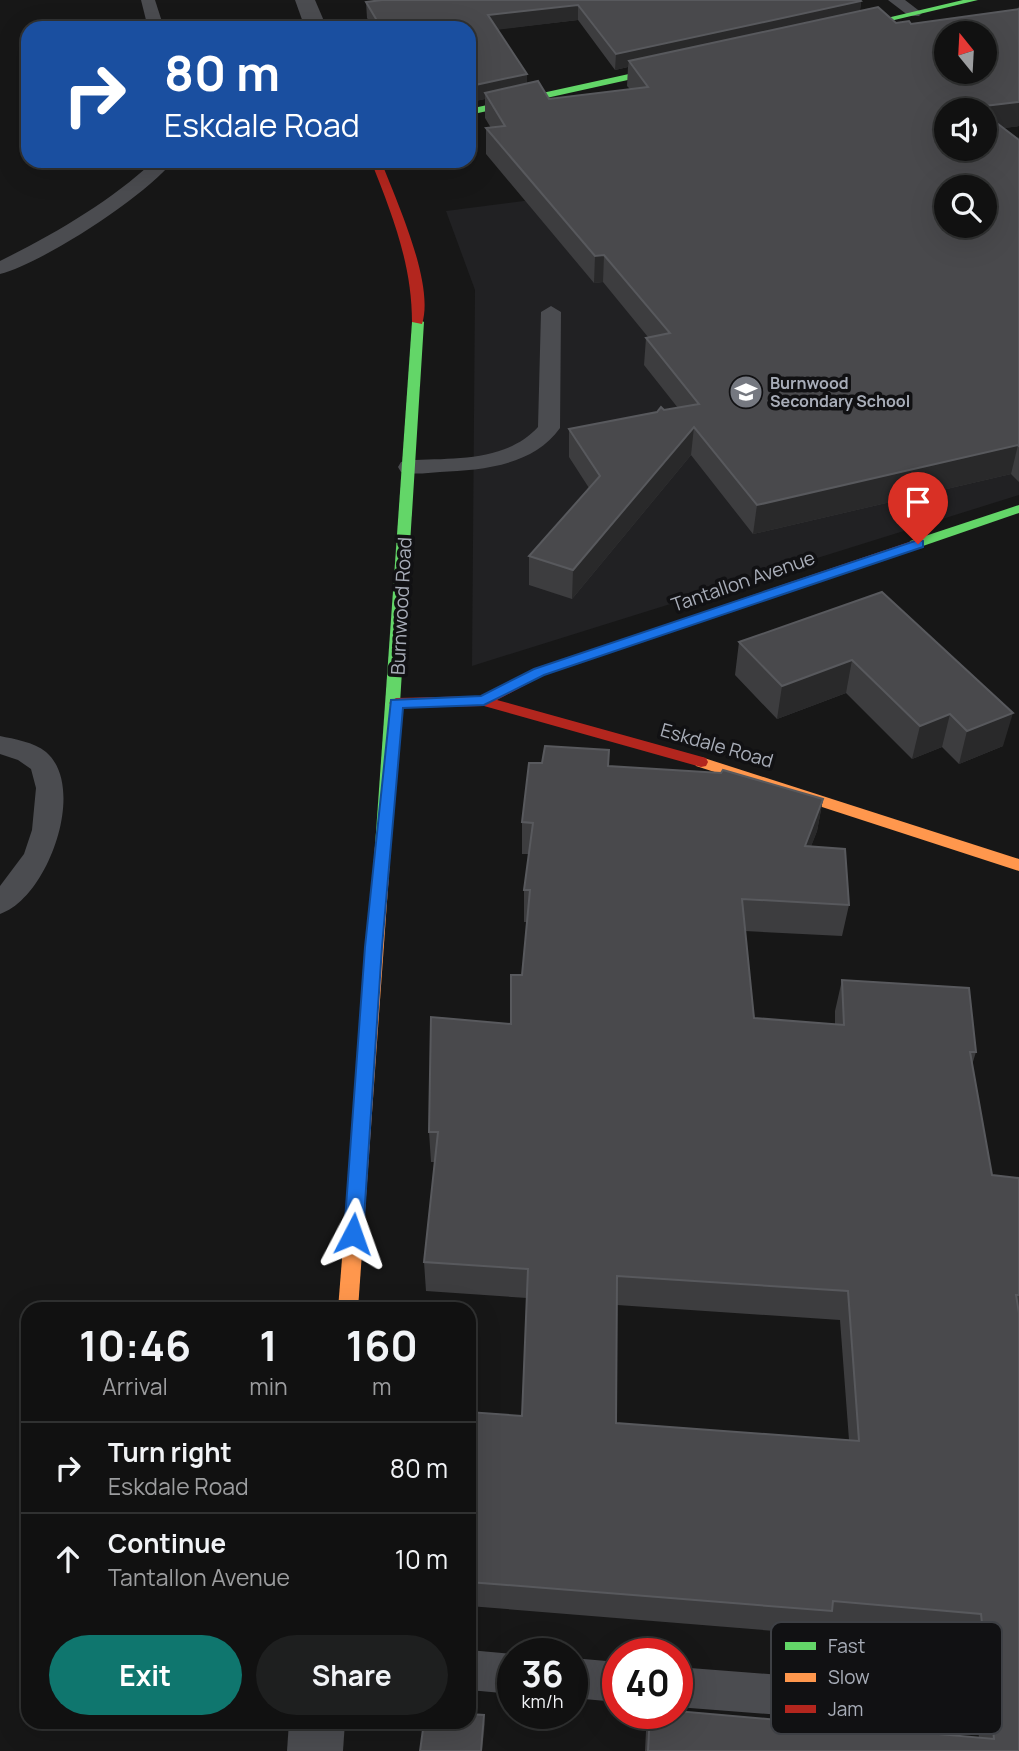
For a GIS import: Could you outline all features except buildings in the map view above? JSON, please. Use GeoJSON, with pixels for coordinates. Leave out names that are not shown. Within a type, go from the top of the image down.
{"type":"FeatureCollection","features":[{"type":"Feature","properties":{"kind":"street"},"geometry":{"type":"LineString","coordinates":[[305,0],[313,21]]}},
{"type":"Feature","properties":{"kind":"street"},"geometry":{"type":"LineString","coordinates":[[824,33],[974,0]]}},
{"type":"Feature","properties":{"kind":"street"},"geometry":{"type":"LineString","coordinates":[[476,110],[694,63]]}},
{"type":"Feature","properties":{"kind":"street","name":"Burnwood Road"},"geometry":{"type":"LineString","coordinates":[[349,1302],[374,947],[396,703],[399,600],[419,302],[413,260],[379,168]]}},
{"type":"Feature","properties":{"kind":"street","name":"Tantallon Avenue"},"geometry":{"type":"LineString","coordinates":[[484,701],[539,672],[1019,509]]}},
{"type":"Feature","properties":{"kind":"street","name":"Eskdale Road"},"geometry":{"type":"LineString","coordinates":[[396,703],[484,701],[769,782],[1019,865]]}},
{"type":"Feature","properties":{"kind":"street"},"geometry":{"type":"LineString","coordinates":[[315,1751],[317,1729]]}},
{"type":"Feature","properties":{"kind":"lane"},"geometry":{"type":"LineString","coordinates":[[148,0],[154,21]]}},
{"type":"Feature","properties":{"kind":"lane"},"geometry":{"type":"LineString","coordinates":[[895,0],[914,13]]}},
{"type":"Feature","properties":{"kind":"lane"},"geometry":{"type":"LineString","coordinates":[[0,268],[75,231],[132,192],[157,168]]}},
{"type":"Feature","properties":{"kind":"lane"},"geometry":{"type":"LineString","coordinates":[[410,467],[489,460],[512,453],[543,437],[549,428],[551,312]]}},
{"type":"Feature","properties":{"kind":"lane"},"geometry":{"type":"LineString","coordinates":[[0,745],[10,746],[38,759],[47,776],[49,794],[48,818],[41,849],[15,888],[0,903]]}},
{"type":"Feature","properties":{"kind":"lane"},"geometry":{"type":"LineString","coordinates":[[476,1671],[497,1673]]}},
{"type":"Feature","properties":{"kind":"lane"},"geometry":{"type":"LineString","coordinates":[[693,1687],[771,1694]]}},
{"type":"Feature","properties":{"kind":"shaded area","name":"Burnwood Secondary School"},"geometry":{"type":"Polygon","coordinates":[[[1019,137],[1019,495],[472,666],[475,290],[446,211],[934,148],[934,161],[997,161],[997,140],[1019,137]]]}},
{"type":"Feature","properties":{"kind":"traffic: fast"},"geometry":{"type":"LineString","coordinates":[[840,30],[974,0]]}},
{"type":"Feature","properties":{"kind":"traffic: fast"},"geometry":{"type":"LineString","coordinates":[[476,110],[679,66]]}},
{"type":"Feature","properties":{"kind":"traffic: fast"},"geometry":{"type":"LineString","coordinates":[[383,846],[418,322]]}},
{"type":"Feature","properties":{"kind":"traffic: fast"},"geometry":{"type":"LineString","coordinates":[[915,544],[1019,509]]}},
{"type":"Feature","properties":{"kind":"traffic: slow"},"geometry":{"type":"LineString","coordinates":[[701,762],[1019,865]]}},
{"type":"Feature","properties":{"kind":"traffic: slow"},"geometry":{"type":"LineString","coordinates":[[349,1302],[383,846]]}},
{"type":"Feature","properties":{"kind":"traffic: jam"},"geometry":{"type":"LineString","coordinates":[[379,168],[406,240],[416,280],[418,322]]}},
{"type":"Feature","properties":{"kind":"traffic: jam"},"geometry":{"type":"LineString","coordinates":[[484,701],[539,672],[915,544]]}},
{"type":"Feature","properties":{"kind":"traffic: jam"},"geometry":{"type":"LineString","coordinates":[[396,703],[484,701],[701,762]]}},
{"type":"Feature","properties":{"kind":"place","name":"Burnwood Secondary School"},"geometry":{"type":"Point","coordinates":[746,392]}},
{"type":"Feature","properties":{"kind":"route"},"geometry":{"type":"LineString","coordinates":[[353,1234],[374,947],[396,703],[484,701],[539,672],[918,544]]}}]}
